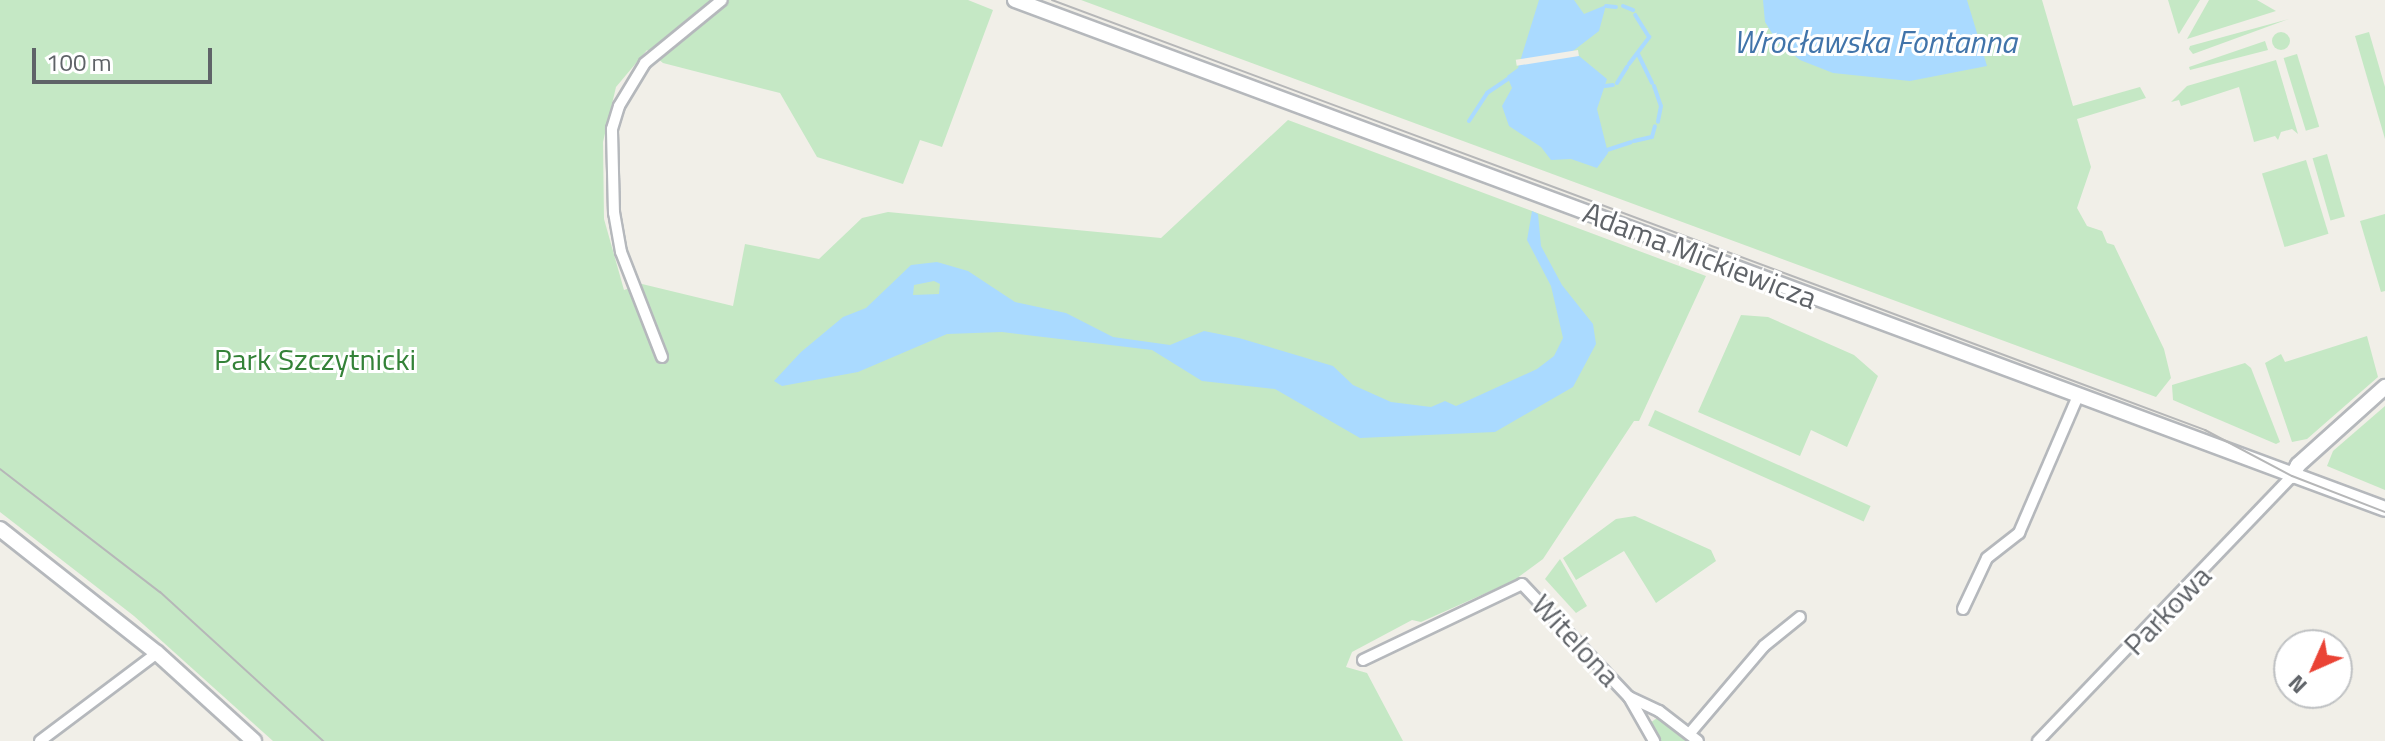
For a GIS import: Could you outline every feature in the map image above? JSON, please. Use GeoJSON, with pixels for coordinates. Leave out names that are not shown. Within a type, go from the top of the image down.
{"type":"FeatureCollection","features":[{"type":"Feature","properties":{"kind":"main road","name":"Adama Mickiewicza"},"geometry":{"type":"LineString","coordinates":[[1015,0],[2385,509]]}},
{"type":"Feature","properties":{"kind":"main road"},"geometry":{"type":"LineString","coordinates":[[2292,476],[2298,465],[2385,387]]}},
{"type":"Feature","properties":{"kind":"main road"},"geometry":{"type":"LineString","coordinates":[[0,529],[157,653],[254,741]]}},
{"type":"Feature","properties":{"kind":"street"},"geometry":{"type":"LineString","coordinates":[[662,357],[621,252],[614,213],[612,129],[619,106],[645,63],[722,0]]}},
{"type":"Feature","properties":{"kind":"street"},"geometry":{"type":"LineString","coordinates":[[1963,609],[1987,558],[2019,533],[2078,396]]}},
{"type":"Feature","properties":{"kind":"street","name":"Parkowa"},"geometry":{"type":"LineString","coordinates":[[2038,741],[2292,476]]}},
{"type":"Feature","properties":{"kind":"street","name":"Witelona"},"geometry":{"type":"LineString","coordinates":[[1363,660],[1522,584],[1629,697],[1654,741]]}},
{"type":"Feature","properties":{"kind":"street","name":"Witelona"},"geometry":{"type":"LineString","coordinates":[[1629,697],[1694,737],[1764,646],[1800,617]]}},
{"type":"Feature","properties":{"kind":"street"},"geometry":{"type":"LineString","coordinates":[[40,741],[157,653]]}},
{"type":"Feature","properties":{"kind":"green space","name":"Park Szczytnicki"},"geometry":{"type":"Polygon","coordinates":[[[0,0],[968,0],[993,10],[942,147],[920,140],[903,184],[817,157],[780,93],[663,63],[647,50],[616,87],[603,142],[604,219],[624,290],[642,284],[733,306],[745,244],[819,259],[862,218],[888,212],[1161,238],[1288,120],[1706,276],[1639,421],[1634,421],[1543,559],[1513,581],[1421,622],[1412,620],[1352,652],[1346,667],[1367,673],[1403,741],[273,741],[134,616],[0,512],[0,0]]]}},
{"type":"Feature","properties":{"kind":"green space"},"geometry":{"type":"Polygon","coordinates":[[[1081,0],[2042,0],[2073,106],[2140,87],[2146,98],[2077,119],[2091,167],[2077,208],[2087,226],[2102,231],[2107,243],[2114,245],[2164,349],[2171,378],[2156,397],[1081,0]]]}},
{"type":"Feature","properties":{"kind":"green space"},"geometry":{"type":"Polygon","coordinates":[[[2168,0],[2200,0],[2179,34],[2178,33],[2168,0]]]}},
{"type":"Feature","properties":{"kind":"green space"},"geometry":{"type":"Polygon","coordinates":[[[2209,0],[2257,0],[2276,11],[2187,39],[2209,0]]]}},
{"type":"Feature","properties":{"kind":"green space"},"geometry":{"type":"Polygon","coordinates":[[[2289,19],[2193,54],[2189,49],[2190,46],[2289,19]]]}},
{"type":"Feature","properties":{"kind":"green space"},"geometry":{"type":"Polygon","coordinates":[[[2281,32],[2290,41],[2281,50],[2272,41],[2281,32]]]}},
{"type":"Feature","properties":{"kind":"green space"},"geometry":{"type":"Polygon","coordinates":[[[2369,32],[2385,87],[2385,139],[2355,36],[2369,32]]]}},
{"type":"Feature","properties":{"kind":"green space"},"geometry":{"type":"Polygon","coordinates":[[[2265,41],[2268,50],[2190,70],[2189,67],[2265,41]]]}},
{"type":"Feature","properties":{"kind":"green space"},"geometry":{"type":"Polygon","coordinates":[[[2297,54],[2319,127],[2306,131],[2284,58],[2297,54]]]}},
{"type":"Feature","properties":{"kind":"green space"},"geometry":{"type":"Polygon","coordinates":[[[2276,60],[2298,134],[2292,129],[2281,132],[2278,140],[2275,136],[2254,142],[2239,87],[2181,106],[2179,100],[2171,102],[2187,86],[2276,60]]]}},
{"type":"Feature","properties":{"kind":"green space"},"geometry":{"type":"Polygon","coordinates":[[[2327,154],[2345,216],[2330,221],[2313,158],[2327,154]]]}},
{"type":"Feature","properties":{"kind":"green space"},"geometry":{"type":"Polygon","coordinates":[[[2306,160],[2329,234],[2285,247],[2262,173],[2306,160]]]}},
{"type":"Feature","properties":{"kind":"green space"},"geometry":{"type":"Polygon","coordinates":[[[2385,214],[2385,291],[2381,292],[2360,221],[2385,214]]]}},
{"type":"Feature","properties":{"kind":"green space"},"geometry":{"type":"Polygon","coordinates":[[[1741,315],[1768,317],[1854,355],[1878,376],[1847,447],[1811,430],[1800,456],[1698,412],[1741,315]]]}},
{"type":"Feature","properties":{"kind":"green space"},"geometry":{"type":"Polygon","coordinates":[[[2367,336],[2378,377],[2307,439],[2292,442],[2265,363],[2281,354],[2285,362],[2367,336]]]}},
{"type":"Feature","properties":{"kind":"green space"},"geometry":{"type":"Polygon","coordinates":[[[2245,363],[2251,368],[2280,442],[2276,444],[2173,400],[2172,385],[2245,363]]]}},
{"type":"Feature","properties":{"kind":"green space"},"geometry":{"type":"Polygon","coordinates":[[[2385,406],[2385,490],[2327,466],[2333,451],[2385,406]]]}},
{"type":"Feature","properties":{"kind":"green space"},"geometry":{"type":"Polygon","coordinates":[[[1655,410],[1871,506],[1864,522],[1648,426],[1655,410]]]}},
{"type":"Feature","properties":{"kind":"green space"},"geometry":{"type":"Polygon","coordinates":[[[1635,516],[1711,550],[1716,561],[1656,603],[1624,551],[1576,580],[1563,558],[1616,519],[1635,516]]]}},
{"type":"Feature","properties":{"kind":"green space"},"geometry":{"type":"Polygon","coordinates":[[[1560,559],[1587,606],[1576,613],[1545,579],[1560,559]]]}},
{"type":"Feature","properties":{"kind":"green space"},"geometry":{"type":"Polygon","coordinates":[[[1657,718],[1689,741],[1661,741],[1650,723],[1657,718]]]}},
{"type":"Feature","properties":{"kind":"water"},"geometry":{"type":"Polygon","coordinates":[[[1539,0],[1574,0],[1584,14],[1606,5],[1599,31],[1573,51],[1607,79],[1597,109],[1608,153],[1597,168],[1571,159],[1551,160],[1541,147],[1509,126],[1502,106],[1512,88],[1507,76],[1518,68],[1539,0]]]}},
{"type":"Feature","properties":{"kind":"water","name":"Wrocławska Fontanna"},"geometry":{"type":"Polygon","coordinates":[[[1763,0],[1967,0],[1987,66],[1910,81],[1833,73],[1800,60],[1778,43],[1765,22],[1763,0]]]}},
{"type":"Feature","properties":{"kind":"water"},"geometry":{"type":"Polygon","coordinates":[[[1532,211],[1538,214],[1541,246],[1562,285],[1593,324],[1596,344],[1573,387],[1495,432],[1360,438],[1275,389],[1202,381],[1152,350],[1002,332],[947,334],[858,372],[782,386],[774,381],[801,352],[843,317],[866,308],[911,265],[937,262],[968,271],[1015,302],[1066,313],[1113,337],[1170,345],[1204,331],[1239,338],[1333,366],[1353,385],[1391,402],[1431,407],[1445,401],[1456,406],[1537,369],[1554,356],[1563,338],[1551,286],[1527,240],[1532,211]],[[934,281],[914,285],[913,295],[939,294],[940,284],[934,281]]]}},
{"type":"Feature","properties":{"kind":"pier"},"geometry":{"type":"Polygon","coordinates":[[[1578,50],[1579,56],[1517,66],[1516,60],[1578,50]]]}},
{"type":"Feature","properties":{"kind":"waterway"},"geometry":{"type":"LineString","coordinates":[[1606,6],[1616,7]]}},
{"type":"Feature","properties":{"kind":"waterway"},"geometry":{"type":"LineString","coordinates":[[1623,6],[1633,10]]}},
{"type":"Feature","properties":{"kind":"waterway"},"geometry":{"type":"LineString","coordinates":[[1629,64],[1649,37],[1635,15]]}},
{"type":"Feature","properties":{"kind":"waterway"},"geometry":{"type":"LineString","coordinates":[[1638,54],[1652,83]]}},
{"type":"Feature","properties":{"kind":"waterway"},"geometry":{"type":"LineString","coordinates":[[1617,83],[1627,67]]}},
{"type":"Feature","properties":{"kind":"waterway"},"geometry":{"type":"LineString","coordinates":[[1469,121],[1487,93],[1508,79]]}},
{"type":"Feature","properties":{"kind":"waterway"},"geometry":{"type":"LineString","coordinates":[[1605,86],[1613,85]]}},
{"type":"Feature","properties":{"kind":"waterway"},"geometry":{"type":"LineString","coordinates":[[1654,86],[1661,106],[1658,122]]}},
{"type":"Feature","properties":{"kind":"waterway"},"geometry":{"type":"LineString","coordinates":[[1634,141],[1652,137],[1655,126]]}},
{"type":"Feature","properties":{"kind":"waterway"},"geometry":{"type":"LineString","coordinates":[[1607,150],[1631,142]]}},
{"type":"Feature","properties":{"kind":"tram line"},"geometry":{"type":"LineString","coordinates":[[1052,0],[2205,430],[2292,476],[2385,512]]}},
{"type":"Feature","properties":{"kind":"tram line"},"geometry":{"type":"LineString","coordinates":[[0,469],[160,592],[323,741]]}}]}
